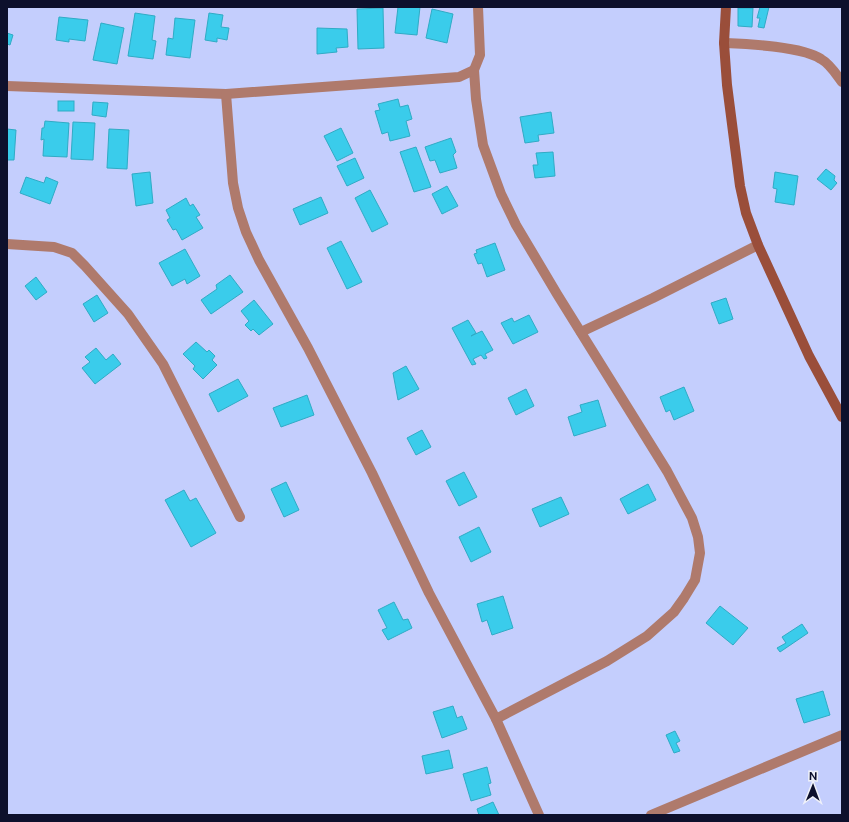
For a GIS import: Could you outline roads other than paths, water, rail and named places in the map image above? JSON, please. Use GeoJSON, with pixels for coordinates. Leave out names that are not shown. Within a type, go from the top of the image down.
{"type":"FeatureCollection","features":[{"type":"Feature","properties":{"kind":"street"},"geometry":{"type":"LineString","coordinates":[[478,7],[480,55],[474,70],[476,99],[483,145],[501,194],[516,225],[667,471],[692,518],[698,537],[699,566],[695,580],[674,612],[647,636],[607,660],[496,719]]}},
{"type":"Feature","properties":{"kind":"street"},"geometry":{"type":"LineString","coordinates":[[726,7],[724,43],[732,131],[740,186],[746,213],[758,245],[809,356],[842,417]]}},
{"type":"Feature","properties":{"kind":"street"},"geometry":{"type":"LineString","coordinates":[[724,43],[797,50],[813,54],[825,62],[842,82]]}},
{"type":"Feature","properties":{"kind":"street"},"geometry":{"type":"LineString","coordinates":[[7,86],[226,94],[459,77],[467,75],[474,70]]}},
{"type":"Feature","properties":{"kind":"street"},"geometry":{"type":"LineString","coordinates":[[226,94],[233,183],[238,208],[246,232],[259,260],[308,348],[372,472],[429,593],[496,719],[539,815]]}},
{"type":"Feature","properties":{"kind":"street"},"geometry":{"type":"LineString","coordinates":[[7,244],[54,246],[72,253],[128,314],[163,364],[240,517]]}},
{"type":"Feature","properties":{"kind":"street"},"geometry":{"type":"LineString","coordinates":[[581,332],[653,298],[758,245]]}},
{"type":"Feature","properties":{"kind":"street"},"geometry":{"type":"LineString","coordinates":[[651,815],[842,735]]}}]}
